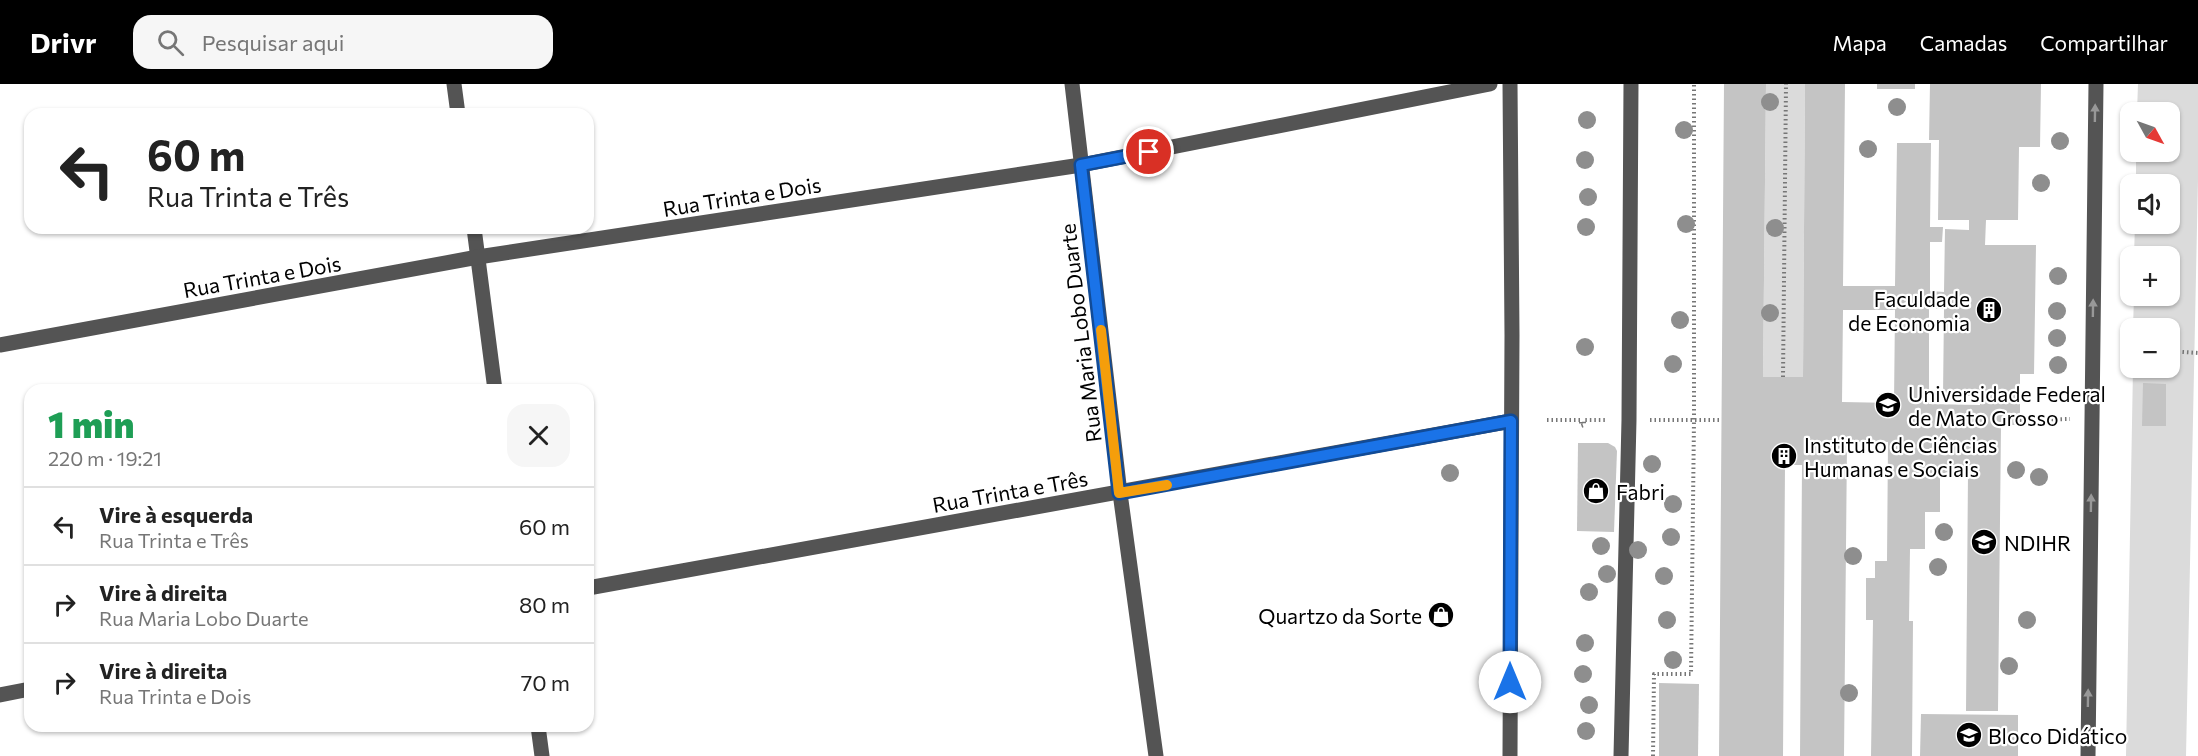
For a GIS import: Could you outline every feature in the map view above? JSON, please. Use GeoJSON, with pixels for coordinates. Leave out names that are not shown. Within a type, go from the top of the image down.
{"type":"FeatureCollection","features":[{"type":"Feature","properties":{"kind":"street"},"geometry":{"type":"LineString","coordinates":[[454,84],[457,108]]}},
{"type":"Feature","properties":{"kind":"street","name":"Rua Maria Lobo Duarte"},"geometry":{"type":"LineString","coordinates":[[1072,84],[1119,493],[1156,756]]}},
{"type":"Feature","properties":{"kind":"street","name":"Rua Trinta e Dois"},"geometry":{"type":"LineString","coordinates":[[0,345],[478,257],[1081,165],[1490,84]]}},
{"type":"Feature","properties":{"kind":"street"},"geometry":{"type":"LineString","coordinates":[[1494,756],[1510,754],[1510,84]]}},
{"type":"Feature","properties":{"kind":"street"},"geometry":{"type":"LineString","coordinates":[[1621,756],[1629,431],[1630,84]]}},
{"type":"Feature","properties":{"kind":"street"},"geometry":{"type":"LineString","coordinates":[[2088,756],[2096,84]]}},
{"type":"Feature","properties":{"kind":"street"},"geometry":{"type":"LineString","coordinates":[[475,234],[494,384]]}},
{"type":"Feature","properties":{"kind":"street","name":"Rua Trinta e Três"},"geometry":{"type":"LineString","coordinates":[[594,587],[1511,421]]}},
{"type":"Feature","properties":{"kind":"street"},"geometry":{"type":"LineString","coordinates":[[0,695],[24,690]]}},
{"type":"Feature","properties":{"kind":"street"},"geometry":{"type":"LineString","coordinates":[[539,732],[542,756]]}},
{"type":"Feature","properties":{"kind":"path"},"geometry":{"type":"LineString","coordinates":[[1653,756],[1653,674],[1690,674],[1694,420],[1694,84]]}},
{"type":"Feature","properties":{"kind":"path"},"geometry":{"type":"LineString","coordinates":[[1783,377],[1786,84]]}},
{"type":"Feature","properties":{"kind":"path"},"geometry":{"type":"LineString","coordinates":[[2180,352],[2198,353]]}},
{"type":"Feature","properties":{"kind":"path"},"geometry":{"type":"LineString","coordinates":[[2020,420],[2092,419]]}},
{"type":"Feature","properties":{"kind":"shaded area"},"geometry":{"type":"Polygon","coordinates":[[[1766,84],[1805,84],[1803,377],[1763,377],[1766,84]]]}},
{"type":"Feature","properties":{"kind":"shaded area"},"geometry":{"type":"Polygon","coordinates":[[[2138,84],[2198,84],[2186,756],[2126,756],[2133,378],[2180,378],[2180,318],[2133,318],[2134,306],[2180,306],[2180,246],[2134,246],[2135,234],[2180,234],[2180,174],[2136,174],[2136,162],[2180,162],[2180,102],[2137,102],[2138,84]]]}},
{"type":"Feature","properties":{"kind":"building","name":"Instituto de Ciências Humanas e Sociais"},"geometry":{"type":"Polygon","coordinates":[[[1724,84],[1766,84],[1763,377],[1803,377],[1805,84],[1845,84],[1843,286],[1895,286],[1897,143],[1931,143],[1930,227],[1943,227],[1942,242],[1930,242],[1930,291],[1944,292],[1945,229],[1969,230],[1969,220],[1938,220],[1939,140],[1929,140],[1930,84],[2041,84],[2040,147],[2019,147],[2018,220],[1986,220],[1985,245],[2036,245],[2034,374],[2020,374],[2020,425],[2001,425],[1998,711],[1966,711],[1968,473],[1940,473],[1940,512],[1925,512],[1925,549],[1910,549],[1909,621],[1913,621],[1912,756],[1871,756],[1873,620],[1866,620],[1866,578],[1875,578],[1875,561],[1887,561],[1888,442],[1847,442],[1844,756],[1800,756],[1802,465],[1785,465],[1783,756],[1719,756],[1724,84]],[[1929,308],[1929,404],[1980,405],[1980,396],[1943,396],[1944,309],[1929,308]],[[1843,310],[1842,402],[1894,403],[1895,310],[1843,310]]]}},
{"type":"Feature","properties":{"kind":"building"},"geometry":{"type":"Polygon","coordinates":[[[1877,84],[1915,84],[1915,89],[1877,89],[1877,84]]]}},
{"type":"Feature","properties":{"kind":"building"},"geometry":{"type":"Polygon","coordinates":[[[2143,383],[2166,384],[2166,426],[2142,426],[2143,383]]]}},
{"type":"Feature","properties":{"kind":"building","name":"Fabri"},"geometry":{"type":"Polygon","coordinates":[[[1578,443],[1608,443],[1617,451],[1614,532],[1577,531],[1578,443]]]}},
{"type":"Feature","properties":{"kind":"building"},"geometry":{"type":"Polygon","coordinates":[[[1659,683],[1699,684],[1698,756],[1659,756],[1659,683]]]}},
{"type":"Feature","properties":{"kind":"building","name":"Bloco Didático"},"geometry":{"type":"Polygon","coordinates":[[[1921,714],[2018,715],[2018,756],[1920,756],[1921,714]]]}},
{"type":"Feature","properties":{"kind":"slow traffic"},"geometry":{"type":"LineString","coordinates":[[1101,330],[1119,493],[1167,485]]}},
{"type":"Feature","properties":{"kind":"place","name":"Faculdade de Economia"},"geometry":{"type":"Point","coordinates":[1989,310]}},
{"type":"Feature","properties":{"kind":"place","name":"Universidade Federal de Mato Grosso"},"geometry":{"type":"Point","coordinates":[1888,405]}},
{"type":"Feature","properties":{"kind":"place","name":"Instituto de Ciências Humanas e Sociais"},"geometry":{"type":"Point","coordinates":[1784,456]}},
{"type":"Feature","properties":{"kind":"place","name":"Fabri"},"geometry":{"type":"Point","coordinates":[1596,491]}},
{"type":"Feature","properties":{"kind":"place","name":"NDIHR"},"geometry":{"type":"Point","coordinates":[1984,542]}},
{"type":"Feature","properties":{"kind":"place","name":"Quartzo da Sorte"},"geometry":{"type":"Point","coordinates":[1441,615]}},
{"type":"Feature","properties":{"kind":"place","name":"Bloco Didático"},"geometry":{"type":"Point","coordinates":[1969,735]}},
{"type":"Feature","properties":{"kind":"route"},"geometry":{"type":"LineString","coordinates":[[1149,152],[1081,165],[1119,493],[1511,421],[1510,682]]}}]}
